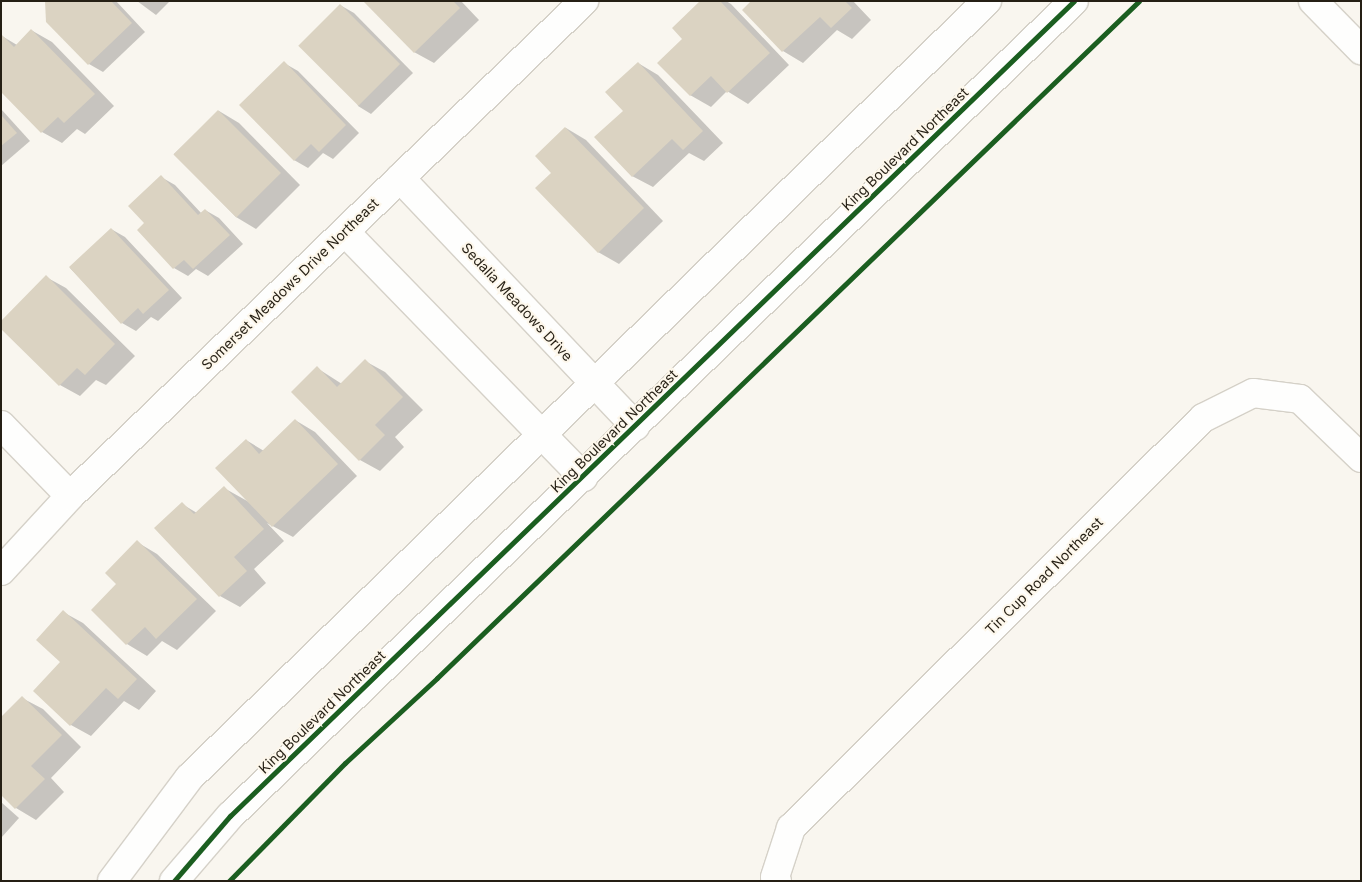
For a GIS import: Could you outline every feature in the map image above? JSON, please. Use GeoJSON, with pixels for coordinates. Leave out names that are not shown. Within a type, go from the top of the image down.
{"type":"FeatureCollection","features":[{"type":"Feature","properties":{"kind":"street","name":"Somerset Meadows Drive Northeast"},"geometry":{"type":"LineString","coordinates":[[1,571],[70,496],[584,1]]}},
{"type":"Feature","properties":{"kind":"street"},"geometry":{"type":"LineString","coordinates":[[112,881],[189,778],[595,385],[987,1]]}},
{"type":"Feature","properties":{"kind":"street","name":"King Boulevard Northeast"},"geometry":{"type":"LineString","coordinates":[[174,881],[230,816],[1074,1]]}},
{"type":"Feature","properties":{"kind":"street"},"geometry":{"type":"LineString","coordinates":[[1313,1],[1361,50]]}},
{"type":"Feature","properties":{"kind":"street","name":"Sedalia Meadows Drive"},"geometry":{"type":"LineString","coordinates":[[400,178],[635,426]]}},
{"type":"Feature","properties":{"kind":"street"},"geometry":{"type":"LineString","coordinates":[[345,232],[583,477]]}},
{"type":"Feature","properties":{"kind":"street","name":"Tin Cup Road Northeast"},"geometry":{"type":"LineString","coordinates":[[777,881],[775,877],[791,828],[1203,418],[1253,393],[1300,399],[1361,458]]}},
{"type":"Feature","properties":{"kind":"street"},"geometry":{"type":"LineString","coordinates":[[1,425],[70,496]]}},
{"type":"Feature","properties":{"kind":"building"},"geometry":{"type":"Polygon","coordinates":[[[45,1],[111,1],[132,23],[88,65],[46,22],[45,1]]]}},
{"type":"Feature","properties":{"kind":"building"},"geometry":{"type":"Polygon","coordinates":[[[363,1],[453,1],[460,8],[414,53],[363,1]]]}},
{"type":"Feature","properties":{"kind":"building"},"geometry":{"type":"Polygon","coordinates":[[[700,1],[720,1],[770,53],[727,93],[711,76],[690,96],[657,63],[682,39],[672,28],[700,1]]]}},
{"type":"Feature","properties":{"kind":"building"},"geometry":{"type":"Polygon","coordinates":[[[751,1],[845,1],[852,8],[831,28],[820,17],[782,52],[742,10],[751,1]]]}},
{"type":"Feature","properties":{"kind":"building"},"geometry":{"type":"Polygon","coordinates":[[[340,4],[400,64],[358,106],[298,46],[340,4]]]}},
{"type":"Feature","properties":{"kind":"building"},"geometry":{"type":"Polygon","coordinates":[[[31,29],[95,94],[64,123],[58,117],[41,133],[1,92],[1,34],[14,47],[31,29]]]}},
{"type":"Feature","properties":{"kind":"building"},"geometry":{"type":"Polygon","coordinates":[[[284,61],[346,125],[319,152],[311,144],[294,161],[239,105],[284,61]]]}},
{"type":"Feature","properties":{"kind":"building"},"geometry":{"type":"Polygon","coordinates":[[[638,62],[703,131],[683,150],[672,139],[632,177],[594,137],[623,111],[605,92],[638,62]]]}},
{"type":"Feature","properties":{"kind":"building"},"geometry":{"type":"Polygon","coordinates":[[[218,110],[281,173],[236,217],[173,155],[218,110]]]}},
{"type":"Feature","properties":{"kind":"building"},"geometry":{"type":"Polygon","coordinates":[[[1,115],[17,133],[1,146],[1,115]]]}},
{"type":"Feature","properties":{"kind":"building"},"geometry":{"type":"Polygon","coordinates":[[[565,127],[644,208],[598,253],[535,188],[551,173],[535,156],[565,127]]]}},
{"type":"Feature","properties":{"kind":"building"},"geometry":{"type":"Polygon","coordinates":[[[161,175],[198,215],[205,209],[230,235],[193,269],[184,260],[173,269],[137,230],[144,223],[128,206],[161,175]]]}},
{"type":"Feature","properties":{"kind":"building"},"geometry":{"type":"Polygon","coordinates":[[[111,228],[169,290],[143,314],[138,308],[121,324],[69,267],[111,228]]]}},
{"type":"Feature","properties":{"kind":"building"},"geometry":{"type":"Polygon","coordinates":[[[46,275],[115,344],[85,375],[77,368],[59,386],[1,329],[1,321],[46,275]]]}},
{"type":"Feature","properties":{"kind":"building"},"geometry":{"type":"Polygon","coordinates":[[[365,359],[403,397],[375,425],[385,435],[359,461],[291,392],[317,366],[337,387],[365,359]]]}},
{"type":"Feature","properties":{"kind":"building"},"geometry":{"type":"Polygon","coordinates":[[[295,419],[338,464],[272,527],[215,468],[246,439],[259,454],[295,419]]]}},
{"type":"Feature","properties":{"kind":"building"},"geometry":{"type":"Polygon","coordinates":[[[224,486],[264,529],[234,557],[247,571],[219,597],[154,528],[182,502],[194,514],[224,486]]]}},
{"type":"Feature","properties":{"kind":"building"},"geometry":{"type":"Polygon","coordinates":[[[137,540],[197,599],[156,639],[145,627],[126,645],[91,610],[116,584],[105,573],[137,540]]]}},
{"type":"Feature","properties":{"kind":"building"},"geometry":{"type":"Polygon","coordinates":[[[63,610],[137,679],[118,699],[106,688],[70,726],[33,691],[60,662],[36,640],[63,610]]]}},
{"type":"Feature","properties":{"kind":"building"},"geometry":{"type":"Polygon","coordinates":[[[22,696],[62,735],[31,766],[45,779],[15,809],[1,795],[1,717],[22,696]]]}},
{"type":"Feature","properties":{"kind":"cycle path"},"geometry":{"type":"LineString","coordinates":[[174,881],[230,816],[1074,1]]}},
{"type":"Feature","properties":{"kind":"cycle path"},"geometry":{"type":"LineString","coordinates":[[229,881],[345,763],[437,678],[1139,1]]}}]}
